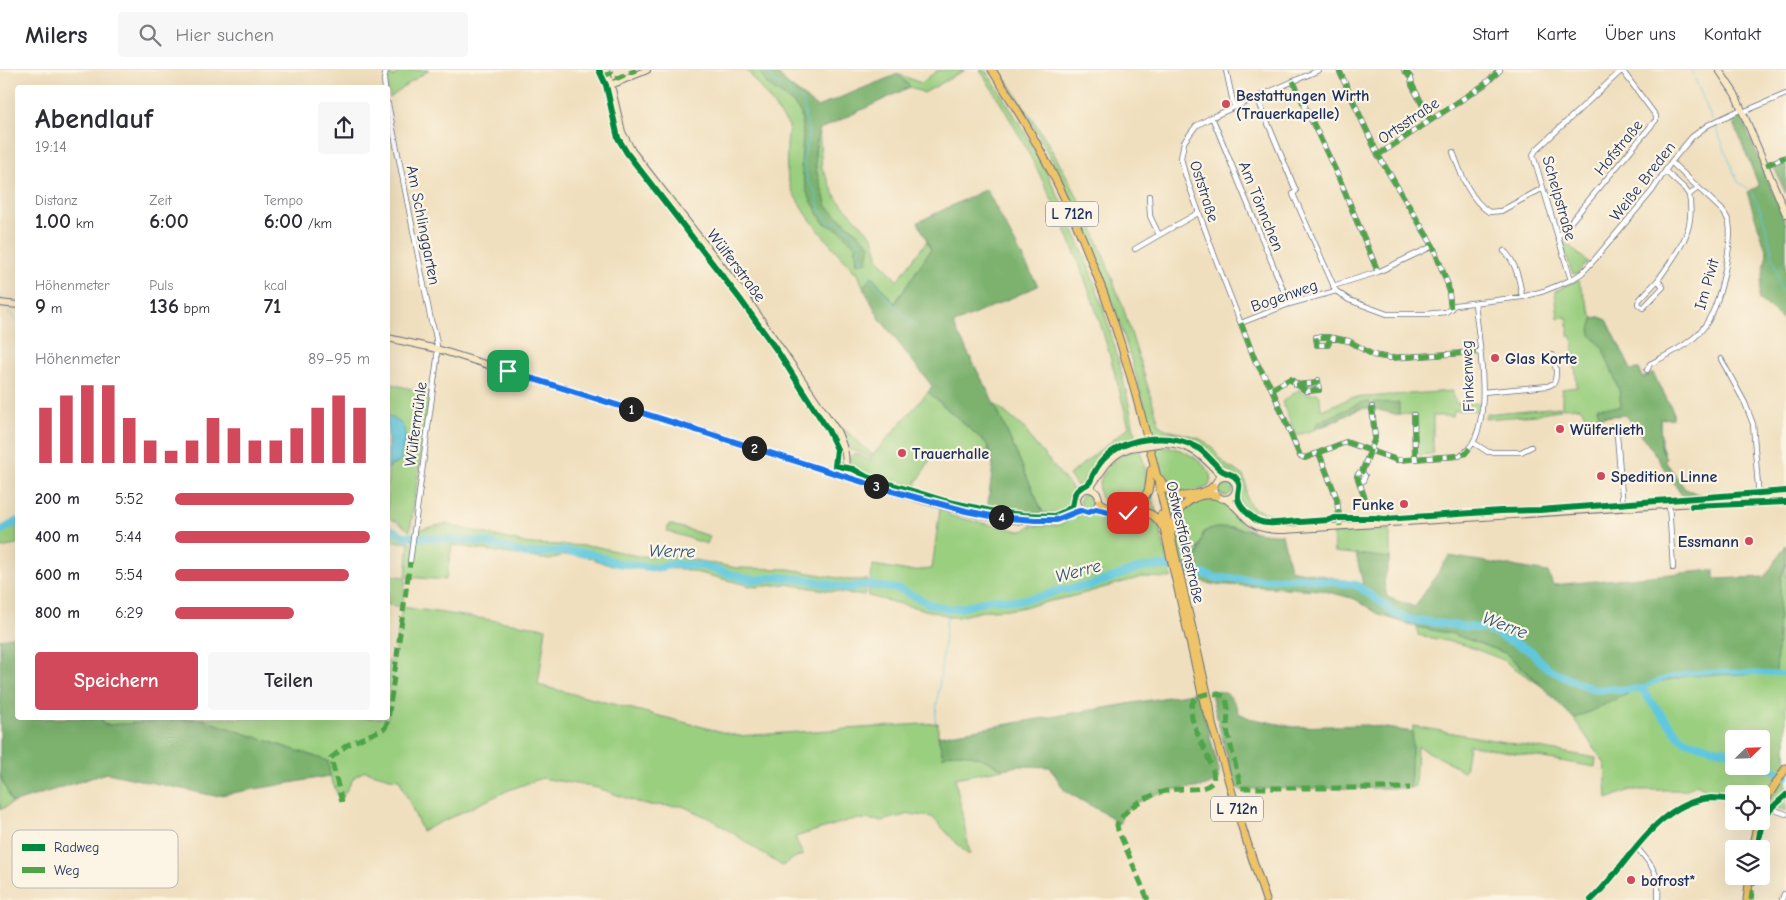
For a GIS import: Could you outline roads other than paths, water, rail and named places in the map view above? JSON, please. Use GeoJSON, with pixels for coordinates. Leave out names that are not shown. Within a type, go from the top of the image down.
{"type":"FeatureCollection","features":[{"type":"Feature","properties":{"kind":"main road","name":"Wülferstraße"},"geometry":{"type":"LineString","coordinates":[[606,70],[622,132],[632,150],[744,296],[837,431],[845,454],[846,464],[843,476]]}},
{"type":"Feature","properties":{"kind":"main road"},"geometry":{"type":"LineString","coordinates":[[611,85],[647,70]]}},
{"type":"Feature","properties":{"kind":"main road","name":"Ostwestfalenstraße"},"geometry":{"type":"LineString","coordinates":[[992,70],[1033,137],[1062,193],[1094,268],[1114,323],[1128,369],[1153,470],[1212,724],[1242,827],[1266,897]]}},
{"type":"Feature","properties":{"kind":"main road"},"geometry":{"type":"LineString","coordinates":[[1719,70],[1733,90],[1743,110],[1786,214]]}},
{"type":"Feature","properties":{"kind":"main road"},"geometry":{"type":"LineString","coordinates":[[2,304],[15,304]]}},
{"type":"Feature","properties":{"kind":"main road"},"geometry":{"type":"LineString","coordinates":[[390,338],[437,349],[843,476],[949,507],[986,515],[1046,520],[1059,519],[1082,510]]}},
{"type":"Feature","properties":{"kind":"main road"},"geometry":{"type":"LineString","coordinates":[[1076,503],[1082,510],[1088,512],[1097,505],[1092,491],[1109,460],[1118,453],[1130,448],[1164,443],[1184,445],[1195,450],[1212,467],[1217,481],[1217,496],[1226,499],[1249,522],[1264,529],[1284,530],[1786,497]]}},
{"type":"Feature","properties":{"kind":"main road","name":"L 712n"},"geometry":{"type":"LineString","coordinates":[[1153,470],[1165,488],[1173,495],[1188,496],[1208,491],[1217,481]]}},
{"type":"Feature","properties":{"kind":"main road","name":"L 712n"},"geometry":{"type":"LineString","coordinates":[[1097,505],[1124,509],[1136,504],[1142,499],[1149,488],[1153,470]]}},
{"type":"Feature","properties":{"kind":"main road"},"geometry":{"type":"LineString","coordinates":[[1217,481],[1228,477],[1235,483],[1236,490],[1233,495],[1226,499]]}},
{"type":"Feature","properties":{"kind":"main road"},"geometry":{"type":"LineString","coordinates":[[1069,514],[1076,503],[1079,493],[1082,491],[1092,491]]}},
{"type":"Feature","properties":{"kind":"main road","name":"L 712n"},"geometry":{"type":"LineString","coordinates":[[1170,542],[1172,525],[1176,514],[1182,506],[1197,498],[1208,495],[1217,496]]}},
{"type":"Feature","properties":{"kind":"main road"},"geometry":{"type":"LineString","coordinates":[[1233,495],[1237,508]]}},
{"type":"Feature","properties":{"kind":"main road","name":"L 712n"},"geometry":{"type":"LineString","coordinates":[[1097,505],[1117,514],[1147,512],[1158,520],[1170,542]]}},
{"type":"Feature","properties":{"kind":"main road"},"geometry":{"type":"LineString","coordinates":[[1770,793],[1786,768]]}},
{"type":"Feature","properties":{"kind":"main road"},"geometry":{"type":"LineString","coordinates":[[1591,900],[1658,824],[1679,809],[1698,801],[1711,798],[1725,799]]}},
{"type":"Feature","properties":{"kind":"main road"},"geometry":{"type":"LineString","coordinates":[[1747,900],[1749,885]]}},
{"type":"Feature","properties":{"kind":"street"},"geometry":{"type":"LineString","coordinates":[[385,85],[386,70]]}},
{"type":"Feature","properties":{"kind":"street"},"geometry":{"type":"LineString","coordinates":[[1226,70],[1234,107]]}},
{"type":"Feature","properties":{"kind":"street","name":"Oststraße"},"geometry":{"type":"LineString","coordinates":[[1319,70],[1212,117],[1196,126],[1184,142],[1181,158],[1198,213],[1255,360],[1272,389],[1300,456],[1305,458],[1319,453]]}},
{"type":"Feature","properties":{"kind":"street"},"geometry":{"type":"LineString","coordinates":[[1339,70],[1378,154],[1433,246],[1448,285],[1450,309]]}},
{"type":"Feature","properties":{"kind":"street"},"geometry":{"type":"LineString","coordinates":[[1404,70],[1411,78],[1412,85],[1430,119]]}},
{"type":"Feature","properties":{"kind":"street","name":"Ortsstraße"},"geometry":{"type":"LineString","coordinates":[[1378,154],[1484,85],[1500,70]]}},
{"type":"Feature","properties":{"kind":"street","name":"Schelpstraße"},"geometry":{"type":"LineString","coordinates":[[1571,280],[1534,158],[1534,152],[1620,74],[1622,70]]}},
{"type":"Feature","properties":{"kind":"street","name":"Hofstraße"},"geometry":{"type":"LineString","coordinates":[[1558,237],[1656,120],[1656,116],[1622,70]]}},
{"type":"Feature","properties":{"kind":"street"},"geometry":{"type":"LineString","coordinates":[[1294,81],[1339,178],[1378,272]]}},
{"type":"Feature","properties":{"kind":"street","name":"Weiße Breden"},"geometry":{"type":"LineString","coordinates":[[1336,291],[1350,300],[1387,314],[1426,314],[1446,312],[1455,305],[1522,297],[1544,291],[1571,280],[1582,273],[1595,259],[1652,191],[1671,162],[1699,131],[1743,110],[1786,94]]}},
{"type":"Feature","properties":{"kind":"street"},"geometry":{"type":"LineString","coordinates":[[1257,97],[1296,191],[1293,194],[1336,291]]}},
{"type":"Feature","properties":{"kind":"street","name":"Am Schlinggarten"},"geometry":{"type":"LineString","coordinates":[[390,114],[431,321],[436,330],[437,349]]}},
{"type":"Feature","properties":{"kind":"street","name":"Am Tönnchen"},"geometry":{"type":"LineString","coordinates":[[1212,117],[1289,304]]}},
{"type":"Feature","properties":{"kind":"street"},"geometry":{"type":"LineString","coordinates":[[1453,152],[1459,170],[1471,194],[1479,205],[1489,212],[1501,211],[1543,188]]}},
{"type":"Feature","properties":{"kind":"street"},"geometry":{"type":"LineString","coordinates":[[1766,165],[1786,157]]}},
{"type":"Feature","properties":{"kind":"street","name":"Im Pivit"},"geometry":{"type":"LineString","coordinates":[[1647,370],[1650,364],[1683,346],[1700,331],[1711,317],[1724,276],[1730,231],[1729,222],[1722,210],[1671,162]]}},
{"type":"Feature","properties":{"kind":"street"},"geometry":{"type":"LineString","coordinates":[[1658,280],[1663,287],[1643,308],[1638,304],[1639,300],[1658,280],[1682,245],[1688,232],[1692,213],[1689,195],[1665,171]]}},
{"type":"Feature","properties":{"kind":"street"},"geometry":{"type":"LineString","coordinates":[[1689,195],[1698,188]]}},
{"type":"Feature","properties":{"kind":"street"},"geometry":{"type":"LineString","coordinates":[[1149,196],[1150,216],[1159,235]]}},
{"type":"Feature","properties":{"kind":"street"},"geometry":{"type":"LineString","coordinates":[[1135,249],[1198,213]]}},
{"type":"Feature","properties":{"kind":"street"},"geometry":{"type":"LineString","coordinates":[[1333,286],[1378,272],[1433,246]]}},
{"type":"Feature","properties":{"kind":"street"},"geometry":{"type":"LineString","coordinates":[[1504,251],[1509,255],[1514,266],[1521,284],[1522,297]]}},
{"type":"Feature","properties":{"kind":"street","name":"Bogenweg"},"geometry":{"type":"LineString","coordinates":[[1241,323],[1289,304],[1336,291]]}},
{"type":"Feature","properties":{"kind":"street","name":"Finkenweg"},"geometry":{"type":"LineString","coordinates":[[1474,444],[1482,415],[1483,392],[1475,303]]}},
{"type":"Feature","properties":{"kind":"street"},"geometry":{"type":"LineString","coordinates":[[1330,339],[1349,341],[1373,355],[1390,358],[1479,352]]}},
{"type":"Feature","properties":{"kind":"street","name":"Wülfermühle"},"geometry":{"type":"LineString","coordinates":[[410,562],[437,349]]}},
{"type":"Feature","properties":{"kind":"street"},"geometry":{"type":"LineString","coordinates":[[1483,392],[1548,386],[1554,383],[1557,377],[1556,363],[1552,355]]}},
{"type":"Feature","properties":{"kind":"street"},"geometry":{"type":"LineString","coordinates":[[1721,359],[1745,403],[1753,424],[1759,498]]}},
{"type":"Feature","properties":{"kind":"street"},"geometry":{"type":"LineString","coordinates":[[1272,389],[1290,379],[1296,385],[1306,391],[1319,390],[1318,381],[1296,385]]}},
{"type":"Feature","properties":{"kind":"street"},"geometry":{"type":"LineString","coordinates":[[1365,500],[1357,476],[1362,472],[1375,438],[1372,407]]}},
{"type":"Feature","properties":{"kind":"street"},"geometry":{"type":"LineString","coordinates":[[1414,415],[1415,459]]}},
{"type":"Feature","properties":{"kind":"street"},"geometry":{"type":"LineString","coordinates":[[1613,426],[1617,435],[1623,507]]}},
{"type":"Feature","properties":{"kind":"street"},"geometry":{"type":"LineString","coordinates":[[1340,526],[1337,499],[1319,453],[1346,442],[1397,460],[1459,456],[1465,454],[1474,444],[1488,452],[1521,452],[1531,447]]}},
{"type":"Feature","properties":{"kind":"street"},"geometry":{"type":"LineString","coordinates":[[1669,504],[1673,568]]}},
{"type":"Feature","properties":{"kind":"street"},"geometry":{"type":"LineString","coordinates":[[1770,810],[1786,814]]}},
{"type":"Feature","properties":{"kind":"street"},"geometry":{"type":"LineString","coordinates":[[1637,848],[1654,870],[1659,885],[1658,900]]}},
{"type":"Feature","properties":{"kind":"street"},"geometry":{"type":"LineString","coordinates":[[1782,900],[1784,894]]}},
{"type":"Feature","properties":{"kind":"water"},"geometry":{"type":"Polygon","coordinates":[[[390,417],[402,425],[405,435],[400,462],[390,466],[390,417]]]}},
{"type":"Feature","properties":{"kind":"waterway"},"geometry":{"type":"LineString","coordinates":[[761,70],[762,72],[767,72],[776,83],[787,88],[790,94],[803,102],[809,135],[803,160],[808,182],[815,191],[819,207],[830,224],[836,221],[847,229],[860,243],[861,264]]}},
{"type":"Feature","properties":{"kind":"waterway"},"geometry":{"type":"LineString","coordinates":[[1691,70],[1694,75]]}},
{"type":"Feature","properties":{"kind":"waterway"},"geometry":{"type":"LineString","coordinates":[[1695,79],[1712,120]]}},
{"type":"Feature","properties":{"kind":"waterway"},"geometry":{"type":"LineString","coordinates":[[1715,125],[1738,182],[1748,188]]}},
{"type":"Feature","properties":{"kind":"waterway"},"geometry":{"type":"LineString","coordinates":[[1751,192],[1764,220],[1781,291]]}},
{"type":"Feature","properties":{"kind":"waterway"},"geometry":{"type":"LineString","coordinates":[[864,270],[890,301],[917,328]]}},
{"type":"Feature","properties":{"kind":"waterway"},"geometry":{"type":"LineString","coordinates":[[1783,292],[1786,299]]}},
{"type":"Feature","properties":{"kind":"waterway"},"geometry":{"type":"LineString","coordinates":[[0,295],[3,302]]}},
{"type":"Feature","properties":{"kind":"waterway"},"geometry":{"type":"LineString","coordinates":[[4,305],[5,309],[15,317]]}},
{"type":"Feature","properties":{"kind":"waterway","name":"Werre"},"geometry":{"type":"LineString","coordinates":[[0,531],[15,523]]}},
{"type":"Feature","properties":{"kind":"waterway","name":"Werre"},"geometry":{"type":"LineString","coordinates":[[390,529],[404,536],[485,542],[526,554],[562,551],[588,553],[617,563],[657,568],[673,564],[703,566],[756,580],[776,577],[809,580],[846,588],[867,585],[899,589],[930,604],[948,609],[965,607],[988,600],[1015,601],[1043,596],[1057,591],[1091,585],[1140,568],[1162,566],[1194,571],[1217,578],[1259,580],[1302,578],[1356,585],[1395,614],[1412,620],[1485,629],[1531,651],[1546,667],[1568,679],[1597,690],[1642,689],[1681,738],[1688,742],[1725,751]]}},
{"type":"Feature","properties":{"kind":"waterway","name":"Werre"},"geometry":{"type":"LineString","coordinates":[[948,609],[948,615]]}},
{"type":"Feature","properties":{"kind":"waterway"},"geometry":{"type":"LineString","coordinates":[[935,722],[947,619]]}},
{"type":"Feature","properties":{"kind":"waterway"},"geometry":{"type":"LineString","coordinates":[[1642,689],[1657,681],[1692,673],[1786,674]]}},
{"type":"Feature","properties":{"kind":"waterway","name":"Werre"},"geometry":{"type":"LineString","coordinates":[[1770,768],[1786,776]]}},
{"type":"Feature","properties":{"kind":"place","name":"Bestattungen Wirth (Trauerkapelle)"},"geometry":{"type":"Point","coordinates":[1226,104]}},
{"type":"Feature","properties":{"kind":"place","name":"Glas Korte"},"geometry":{"type":"Point","coordinates":[1495,358]}},
{"type":"Feature","properties":{"kind":"place","name":"Wülferlieth"},"geometry":{"type":"Point","coordinates":[1560,429]}},
{"type":"Feature","properties":{"kind":"place","name":"Trauerhalle"},"geometry":{"type":"Point","coordinates":[902,453]}},
{"type":"Feature","properties":{"kind":"place","name":"Spedition Linne"},"geometry":{"type":"Point","coordinates":[1601,476]}},
{"type":"Feature","properties":{"kind":"place","name":"Funke"},"geometry":{"type":"Point","coordinates":[1404,504]}},
{"type":"Feature","properties":{"kind":"place","name":"Essmann"},"geometry":{"type":"Point","coordinates":[1749,541]}},
{"type":"Feature","properties":{"kind":"place","name":"bofrost*"},"geometry":{"type":"Point","coordinates":[1631,880]}}]}
